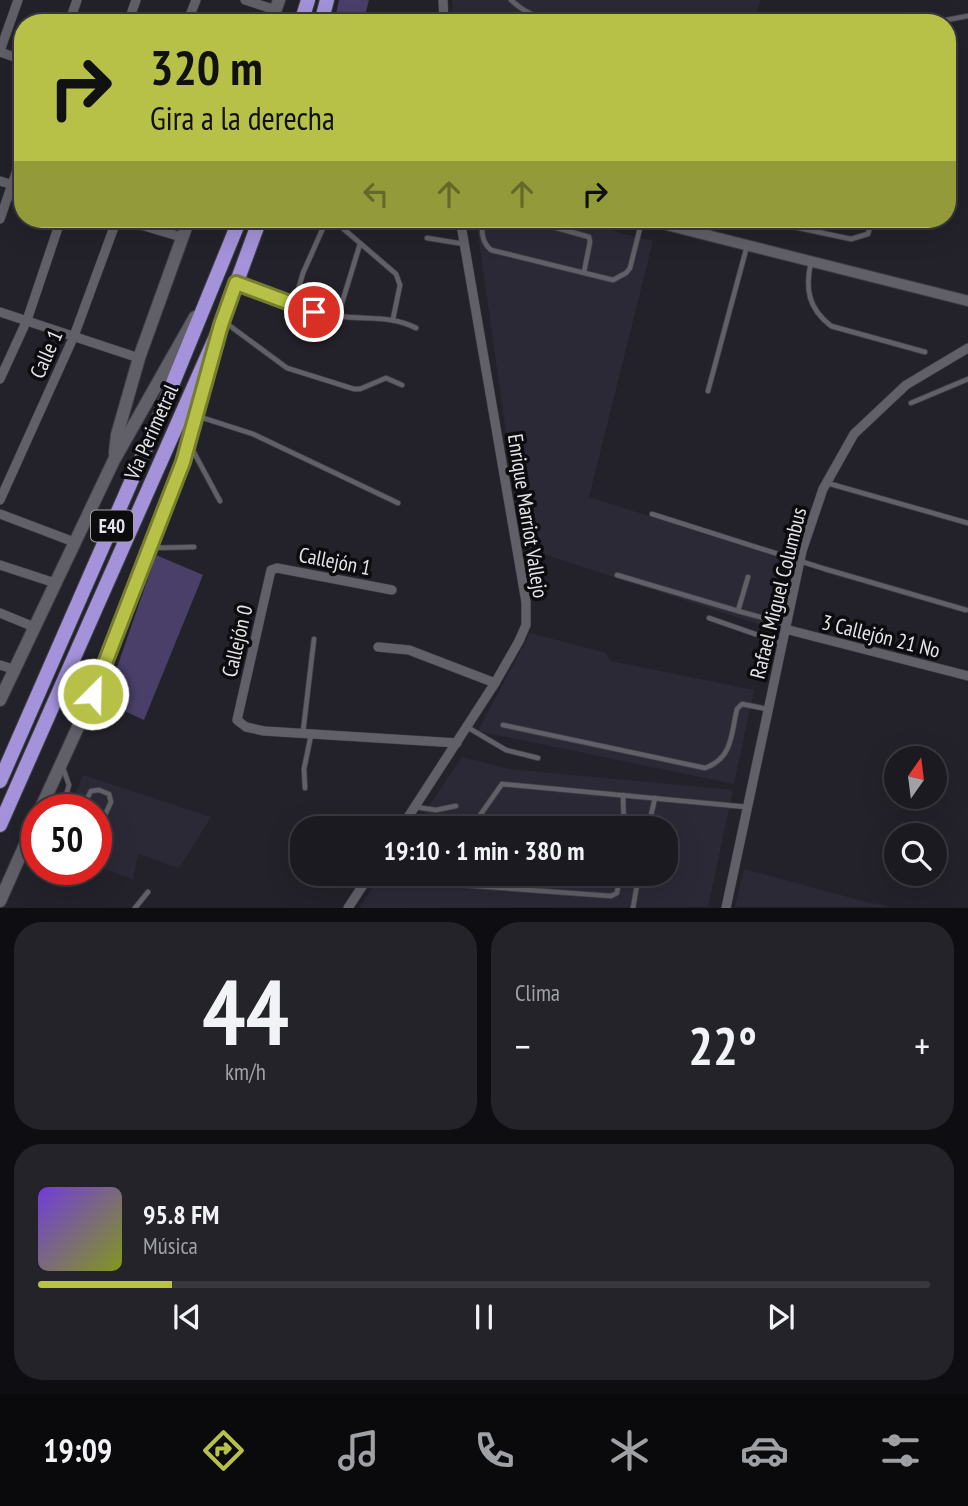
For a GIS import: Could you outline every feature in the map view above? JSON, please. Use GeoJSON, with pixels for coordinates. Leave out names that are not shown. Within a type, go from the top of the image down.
{"type":"FeatureCollection","features":[{"type":"Feature","properties":{"kind":"highway","name":"Vía Perimetral"},"geometry":{"type":"LineString","coordinates":[[3,776],[152,434],[236,228]]}},
{"type":"Feature","properties":{"kind":"highway","name":"Vía Perimetral"},"geometry":{"type":"LineString","coordinates":[[0,825],[222,323],[257,228]]}},
{"type":"Feature","properties":{"kind":"main road","name":"Vía Perimetral"},"geometry":{"type":"LineString","coordinates":[[114,460],[117,435],[139,358],[185,228]]}},
{"type":"Feature","properties":{"kind":"main road","name":"Vía Perimetral"},"geometry":{"type":"LineString","coordinates":[[0,700],[114,460],[216,280]]}},
{"type":"Feature","properties":{"kind":"main road","name":"Vía Perimetral"},"geometry":{"type":"LineString","coordinates":[[47,794],[104,670],[189,443],[222,323]]}},
{"type":"Feature","properties":{"kind":"main road"},"geometry":{"type":"LineString","coordinates":[[0,901],[21,853]]}},
{"type":"Feature","properties":{"kind":"main road"},"geometry":{"type":"LineString","coordinates":[[0,887],[13,871]]}},
{"type":"Feature","properties":{"kind":"street"},"geometry":{"type":"LineString","coordinates":[[0,52],[18,0]]}},
{"type":"Feature","properties":{"kind":"street"},"geometry":{"type":"LineString","coordinates":[[245,0],[275,11]]}},
{"type":"Feature","properties":{"kind":"street"},"geometry":{"type":"LineString","coordinates":[[0,219],[14,179]]}},
{"type":"Feature","properties":{"kind":"street"},"geometry":{"type":"LineString","coordinates":[[0,181],[12,185]]}},
{"type":"Feature","properties":{"kind":"street"},"geometry":{"type":"LineString","coordinates":[[0,379],[27,320],[58,228]]}},
{"type":"Feature","properties":{"kind":"street","name":"Calle 1"},"geometry":{"type":"LineString","coordinates":[[0,500],[74,336],[116,228]]}},
{"type":"Feature","properties":{"kind":"street"},"geometry":{"type":"LineString","coordinates":[[150,228],[181,237]]}},
{"type":"Feature","properties":{"kind":"street","name":"Enrique Marriot Vallejo"},"geometry":{"type":"LineString","coordinates":[[409,816],[495,683],[526,625],[526,601],[461,228]]}},
{"type":"Feature","properties":{"kind":"street"},"geometry":{"type":"LineString","coordinates":[[681,228],[968,301]]}},
{"type":"Feature","properties":{"kind":"street"},"geometry":{"type":"LineString","coordinates":[[0,312],[139,358]]}},
{"type":"Feature","properties":{"kind":"street","name":"Rafael Miguel Columbus"},"geometry":{"type":"LineString","coordinates":[[726,908],[800,561],[827,482],[854,434],[906,385],[968,348]]}},
{"type":"Feature","properties":{"kind":"street"},"geometry":{"type":"LineString","coordinates":[[0,514],[74,542]]}},
{"type":"Feature","properties":{"kind":"street"},"geometry":{"type":"LineString","coordinates":[[0,565],[55,583]]}},
{"type":"Feature","properties":{"kind":"street","name":"Callejón 1"},"geometry":{"type":"LineString","coordinates":[[271,570],[277,568],[391,590]]}},
{"type":"Feature","properties":{"kind":"street","name":"Callejón 0"},"geometry":{"type":"LineString","coordinates":[[271,570],[237,720],[246,727],[264,732],[307,734]]}},
{"type":"Feature","properties":{"kind":"street"},"geometry":{"type":"LineString","coordinates":[[0,613],[34,626]]}},
{"type":"Feature","properties":{"kind":"street","name":"3 Callejón 21 No"},"geometry":{"type":"LineString","coordinates":[[786,627],[968,676]]}},
{"type":"Feature","properties":{"kind":"street"},"geometry":{"type":"LineString","coordinates":[[378,647],[409,650],[495,683]]}},
{"type":"Feature","properties":{"kind":"street"},"geometry":{"type":"LineString","coordinates":[[0,665],[13,669]]}},
{"type":"Feature","properties":{"kind":"street"},"geometry":{"type":"LineString","coordinates":[[307,734],[457,743]]}},
{"type":"Feature","properties":{"kind":"street"},"geometry":{"type":"LineString","coordinates":[[348,908],[362,886]]}},
{"type":"Feature","properties":{"kind":"lane"},"geometry":{"type":"LineString","coordinates":[[511,0],[531,14]]}},
{"type":"Feature","properties":{"kind":"lane"},"geometry":{"type":"LineString","coordinates":[[294,304],[303,273],[323,228]]}},
{"type":"Feature","properties":{"kind":"lane"},"geometry":{"type":"LineString","coordinates":[[342,228],[396,274],[400,285],[393,319]]}},
{"type":"Feature","properties":{"kind":"lane"},"geometry":{"type":"LineString","coordinates":[[481,228],[485,245],[491,250],[613,280],[626,274],[640,228]]}},
{"type":"Feature","properties":{"kind":"lane"},"geometry":{"type":"LineString","coordinates":[[557,228],[589,237],[584,272]]}},
{"type":"Feature","properties":{"kind":"lane"},"geometry":{"type":"LineString","coordinates":[[706,234],[707,228]]}},
{"type":"Feature","properties":{"kind":"lane"},"geometry":{"type":"LineString","coordinates":[[799,228],[851,239],[867,234],[869,228]]}},
{"type":"Feature","properties":{"kind":"lane"},"geometry":{"type":"LineString","coordinates":[[427,238],[464,244]]}},
{"type":"Feature","properties":{"kind":"lane"},"geometry":{"type":"LineString","coordinates":[[338,316],[360,244]]}},
{"type":"Feature","properties":{"kind":"lane"},"geometry":{"type":"LineString","coordinates":[[708,391],[748,245]]}},
{"type":"Feature","properties":{"kind":"lane"},"geometry":{"type":"LineString","coordinates":[[812,261],[807,290],[823,319],[831,326],[925,352]]}},
{"type":"Feature","properties":{"kind":"lane"},"geometry":{"type":"LineString","coordinates":[[236,283],[314,312],[393,319],[416,328]]}},
{"type":"Feature","properties":{"kind":"lane"},"geometry":{"type":"LineString","coordinates":[[222,323],[287,368],[359,389],[386,378],[402,385]]}},
{"type":"Feature","properties":{"kind":"lane"},"geometry":{"type":"LineString","coordinates":[[911,402],[968,379]]}},
{"type":"Feature","properties":{"kind":"lane"},"geometry":{"type":"LineString","coordinates":[[196,416],[253,434],[398,503]]}},
{"type":"Feature","properties":{"kind":"lane"},"geometry":{"type":"LineString","coordinates":[[189,443],[220,501]]}},
{"type":"Feature","properties":{"kind":"lane"},"geometry":{"type":"LineString","coordinates":[[827,482],[968,523]]}},
{"type":"Feature","properties":{"kind":"lane"},"geometry":{"type":"LineString","coordinates":[[652,514],[966,610]]}},
{"type":"Feature","properties":{"kind":"lane"},"geometry":{"type":"LineString","coordinates":[[150,548],[194,547]]}},
{"type":"Feature","properties":{"kind":"lane"},"geometry":{"type":"LineString","coordinates":[[617,575],[786,627]]}},
{"type":"Feature","properties":{"kind":"lane"},"geometry":{"type":"LineString","coordinates":[[738,611],[748,577]]}},
{"type":"Feature","properties":{"kind":"lane"},"geometry":{"type":"LineString","coordinates":[[709,618],[782,643]]}},
{"type":"Feature","properties":{"kind":"lane"},"geometry":{"type":"LineString","coordinates":[[305,789],[304,769],[314,639]]}},
{"type":"Feature","properties":{"kind":"lane"},"geometry":{"type":"LineString","coordinates":[[503,725],[705,768],[716,764],[727,752],[737,709],[742,705],[768,709]]}},
{"type":"Feature","properties":{"kind":"lane"},"geometry":{"type":"LineString","coordinates":[[467,727],[506,750],[538,758]]}},
{"type":"Feature","properties":{"kind":"lane"},"geometry":{"type":"LineString","coordinates":[[61,764],[69,785],[66,794]]}},
{"type":"Feature","properties":{"kind":"lane"},"geometry":{"type":"LineString","coordinates":[[479,816],[502,784],[747,807]]}},
{"type":"Feature","properties":{"kind":"lane"},"geometry":{"type":"LineString","coordinates":[[89,794],[91,791],[99,790],[109,794]]}},
{"type":"Feature","properties":{"kind":"lane"},"geometry":{"type":"LineString","coordinates":[[624,795],[624,816]]}},
{"type":"Feature","properties":{"kind":"lane"},"geometry":{"type":"LineString","coordinates":[[651,816],[655,798]]}},
{"type":"Feature","properties":{"kind":"lane"},"geometry":{"type":"LineString","coordinates":[[415,807],[436,810],[456,806]]}},
{"type":"Feature","properties":{"kind":"lane"},"geometry":{"type":"LineString","coordinates":[[475,886],[611,896],[617,893],[618,886]]}},
{"type":"Feature","properties":{"kind":"lane"},"geometry":{"type":"LineString","coordinates":[[633,908],[637,886]]}},
{"type":"Feature","properties":{"kind":"lane"},"geometry":{"type":"LineString","coordinates":[[135,908],[148,892]]}},
{"type":"Feature","properties":{"kind":"shaded area"},"geometry":{"type":"Polygon","coordinates":[[[339,0],[369,0],[365,14],[336,14],[339,0]]]}},
{"type":"Feature","properties":{"kind":"shaded area"},"geometry":{"type":"Polygon","coordinates":[[[452,0],[760,0],[756,14],[453,14],[452,0]]]}},
{"type":"Feature","properties":{"kind":"shaded area"},"geometry":{"type":"Polygon","coordinates":[[[477,228],[602,228],[653,241],[589,497],[784,559],[767,627],[522,547],[477,228]]]}},
{"type":"Feature","properties":{"kind":"shaded area"},"geometry":{"type":"Polygon","coordinates":[[[156,555],[203,575],[144,720],[105,702],[156,555]]]}},
{"type":"Feature","properties":{"kind":"shaded area"},"geometry":{"type":"Polygon","coordinates":[[[530,633],[606,653],[611,661],[754,690],[734,784],[478,731],[530,633]]]}},
{"type":"Feature","properties":{"kind":"shaded area"},"geometry":{"type":"Polygon","coordinates":[[[462,757],[509,769],[733,790],[708,907],[359,908],[373,886],[678,886],[678,816],[422,816],[462,757]]]}},
{"type":"Feature","properties":{"kind":"shaded area"},"geometry":{"type":"Polygon","coordinates":[[[83,775],[211,817],[179,868],[138,854],[133,879],[112,872],[112,794],[75,794],[83,775]]]}},
{"type":"Feature","properties":{"kind":"shaded area"},"geometry":{"type":"Polygon","coordinates":[[[744,869],[870,903],[892,907],[735,907],[744,869]]]}},
{"type":"Feature","properties":{"kind":"route"},"geometry":{"type":"LineString","coordinates":[[93,694],[183,462],[221,325],[236,283],[314,312]]}}]}
